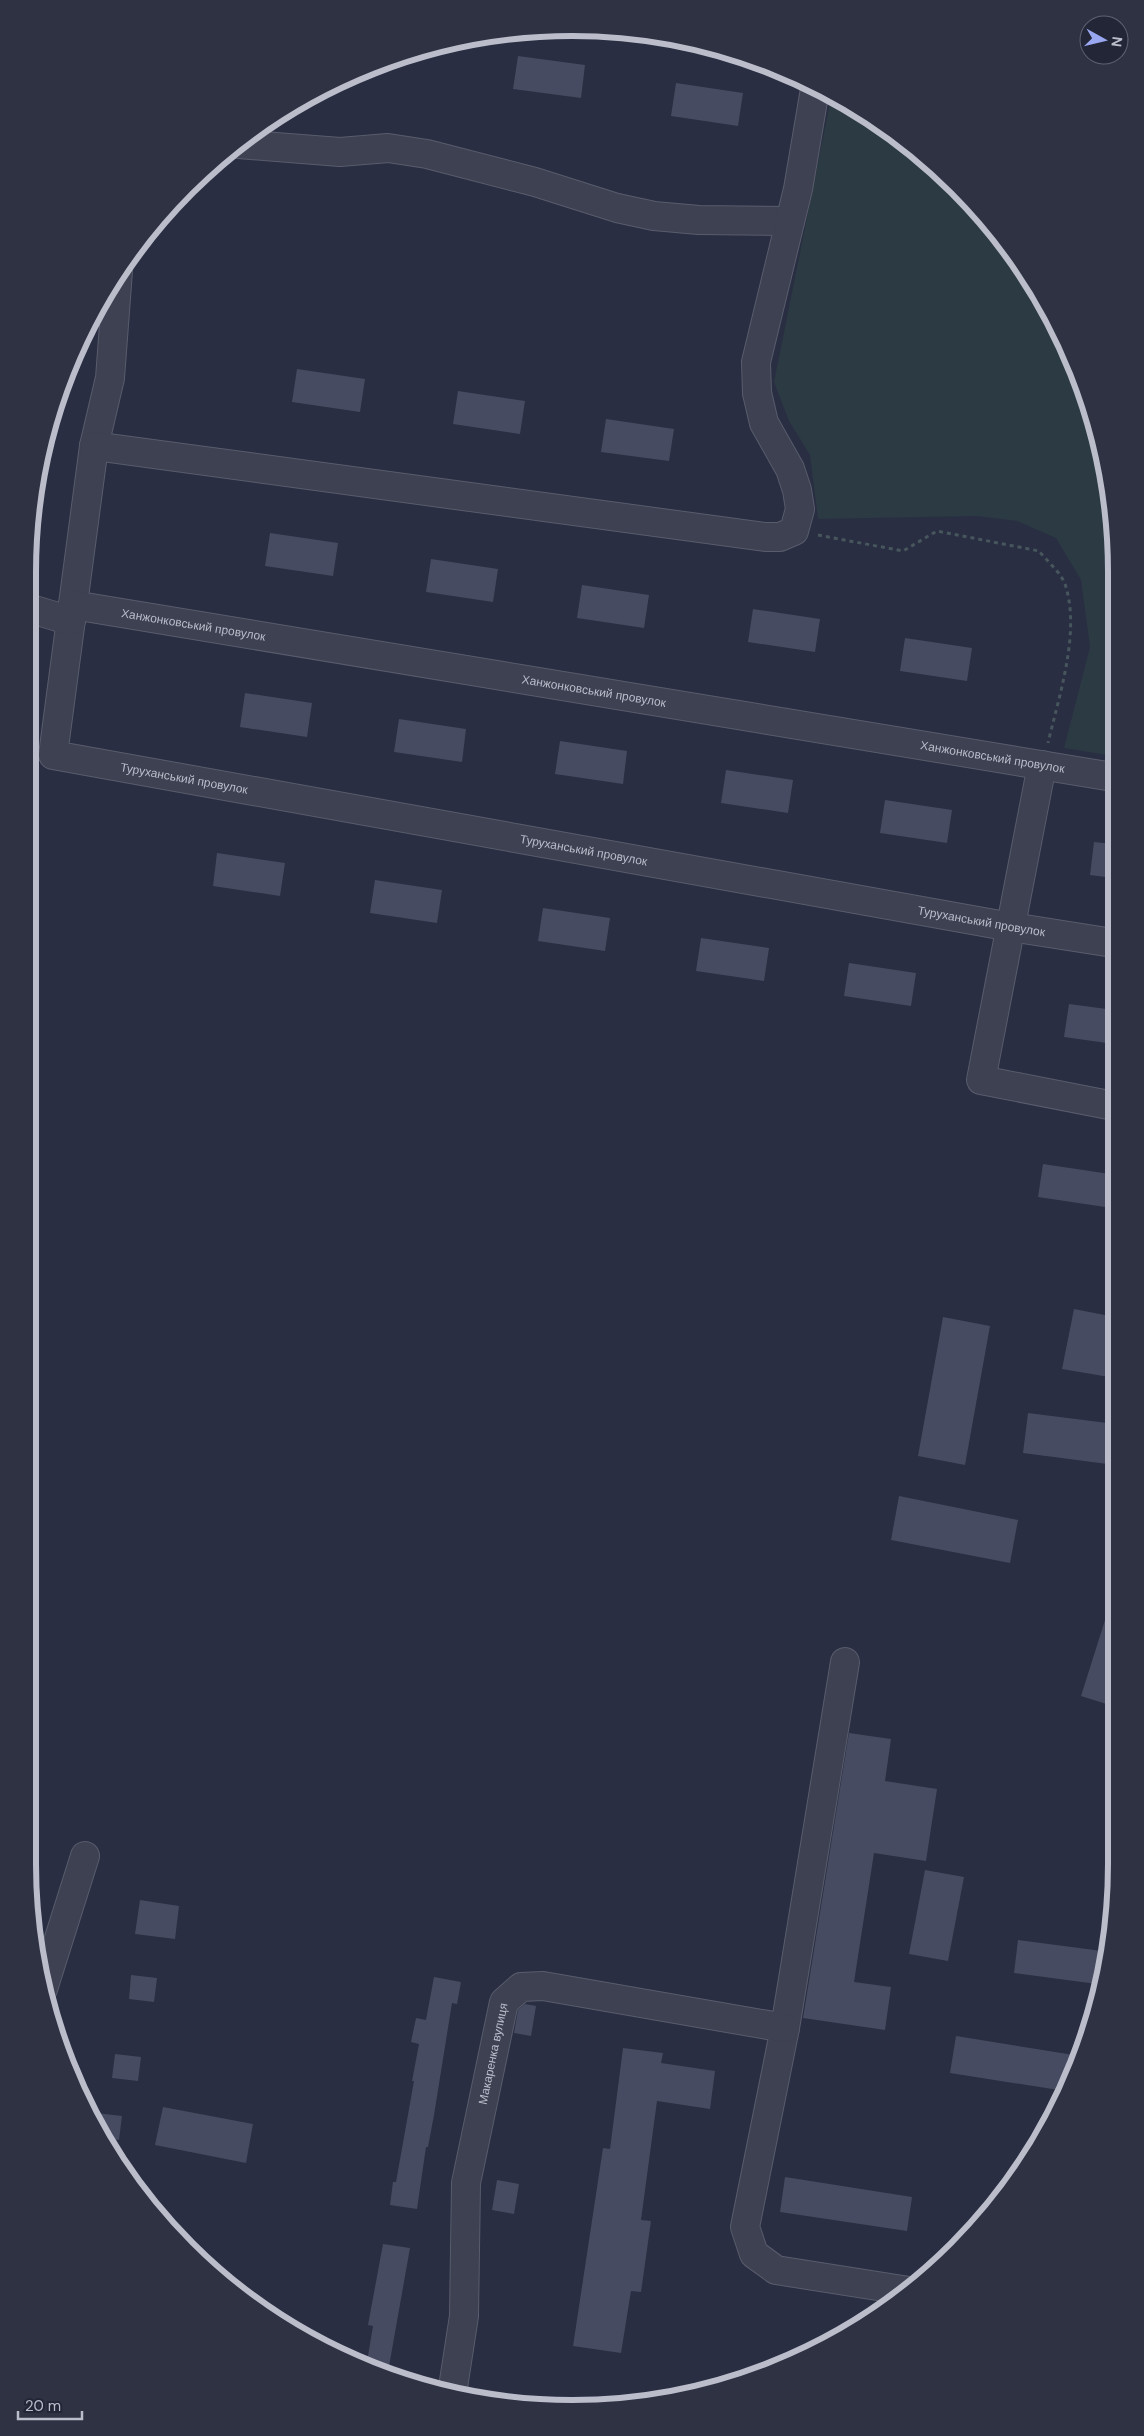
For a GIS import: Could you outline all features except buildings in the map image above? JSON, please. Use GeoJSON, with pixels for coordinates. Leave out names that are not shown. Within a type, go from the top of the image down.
{"type":"FeatureCollection","features":[{"type":"Feature","properties":{"kind":"street"},"geometry":{"type":"LineString","coordinates":[[94,446],[780,538],[794,531],[800,509],[797,490],[790,468],[764,423],[757,393],[756,362],[790,221],[814,95]]}},
{"type":"Feature","properties":{"kind":"street"},"geometry":{"type":"LineString","coordinates":[[249,145],[340,152],[388,148],[427,154],[535,182],[617,208],[654,216],[718,221],[790,221]]}},
{"type":"Feature","properties":{"kind":"street"},"geometry":{"type":"LineString","coordinates":[[72,613],[94,446],[110,378],[117,291]]}},
{"type":"Feature","properties":{"kind":"street","name":"Ханжонковський провулок"},"geometry":{"type":"LineString","coordinates":[[36,609],[72,613],[1108,776]]}},
{"type":"Feature","properties":{"kind":"street","name":"Туруханський провулок"},"geometry":{"type":"LineString","coordinates":[[72,613],[53,755],[1011,927],[1108,942]]}},
{"type":"Feature","properties":{"kind":"street"},"geometry":{"type":"LineString","coordinates":[[1042,765],[981,1080],[1108,1105]]}},
{"type":"Feature","properties":{"kind":"street"},"geometry":{"type":"LineString","coordinates":[[845,1662],[785,2028],[745,2227],[754,2254],[776,2270],[899,2288]]}},
{"type":"Feature","properties":{"kind":"street"},"geometry":{"type":"LineString","coordinates":[[48,1973],[85,1856]]}},
{"type":"Feature","properties":{"kind":"street","name":"Макаренка вулиця"},"geometry":{"type":"LineString","coordinates":[[453,2386],[464,2316],[466,2183],[504,2002],[521,1987],[543,1986],[785,2028]]}},
{"type":"Feature","properties":{"kind":"path"},"geometry":{"type":"LineString","coordinates":[[794,531],[902,552],[937,531],[1040,551],[1065,583],[1071,624],[1063,677],[1042,765]]}},
{"type":"Feature","properties":{"kind":"shaded area"},"geometry":{"type":"Polygon","coordinates":[[[830,103],[870,127],[898,147],[951,193],[975,219],[997,246],[1036,304],[1067,367],[1089,433],[1097,467],[1107,537],[1108,755],[1064,748],[1090,647],[1081,580],[1056,538],[1017,521],[977,516],[818,519],[810,455],[789,421],[774,382],[830,103]]]}}]}
